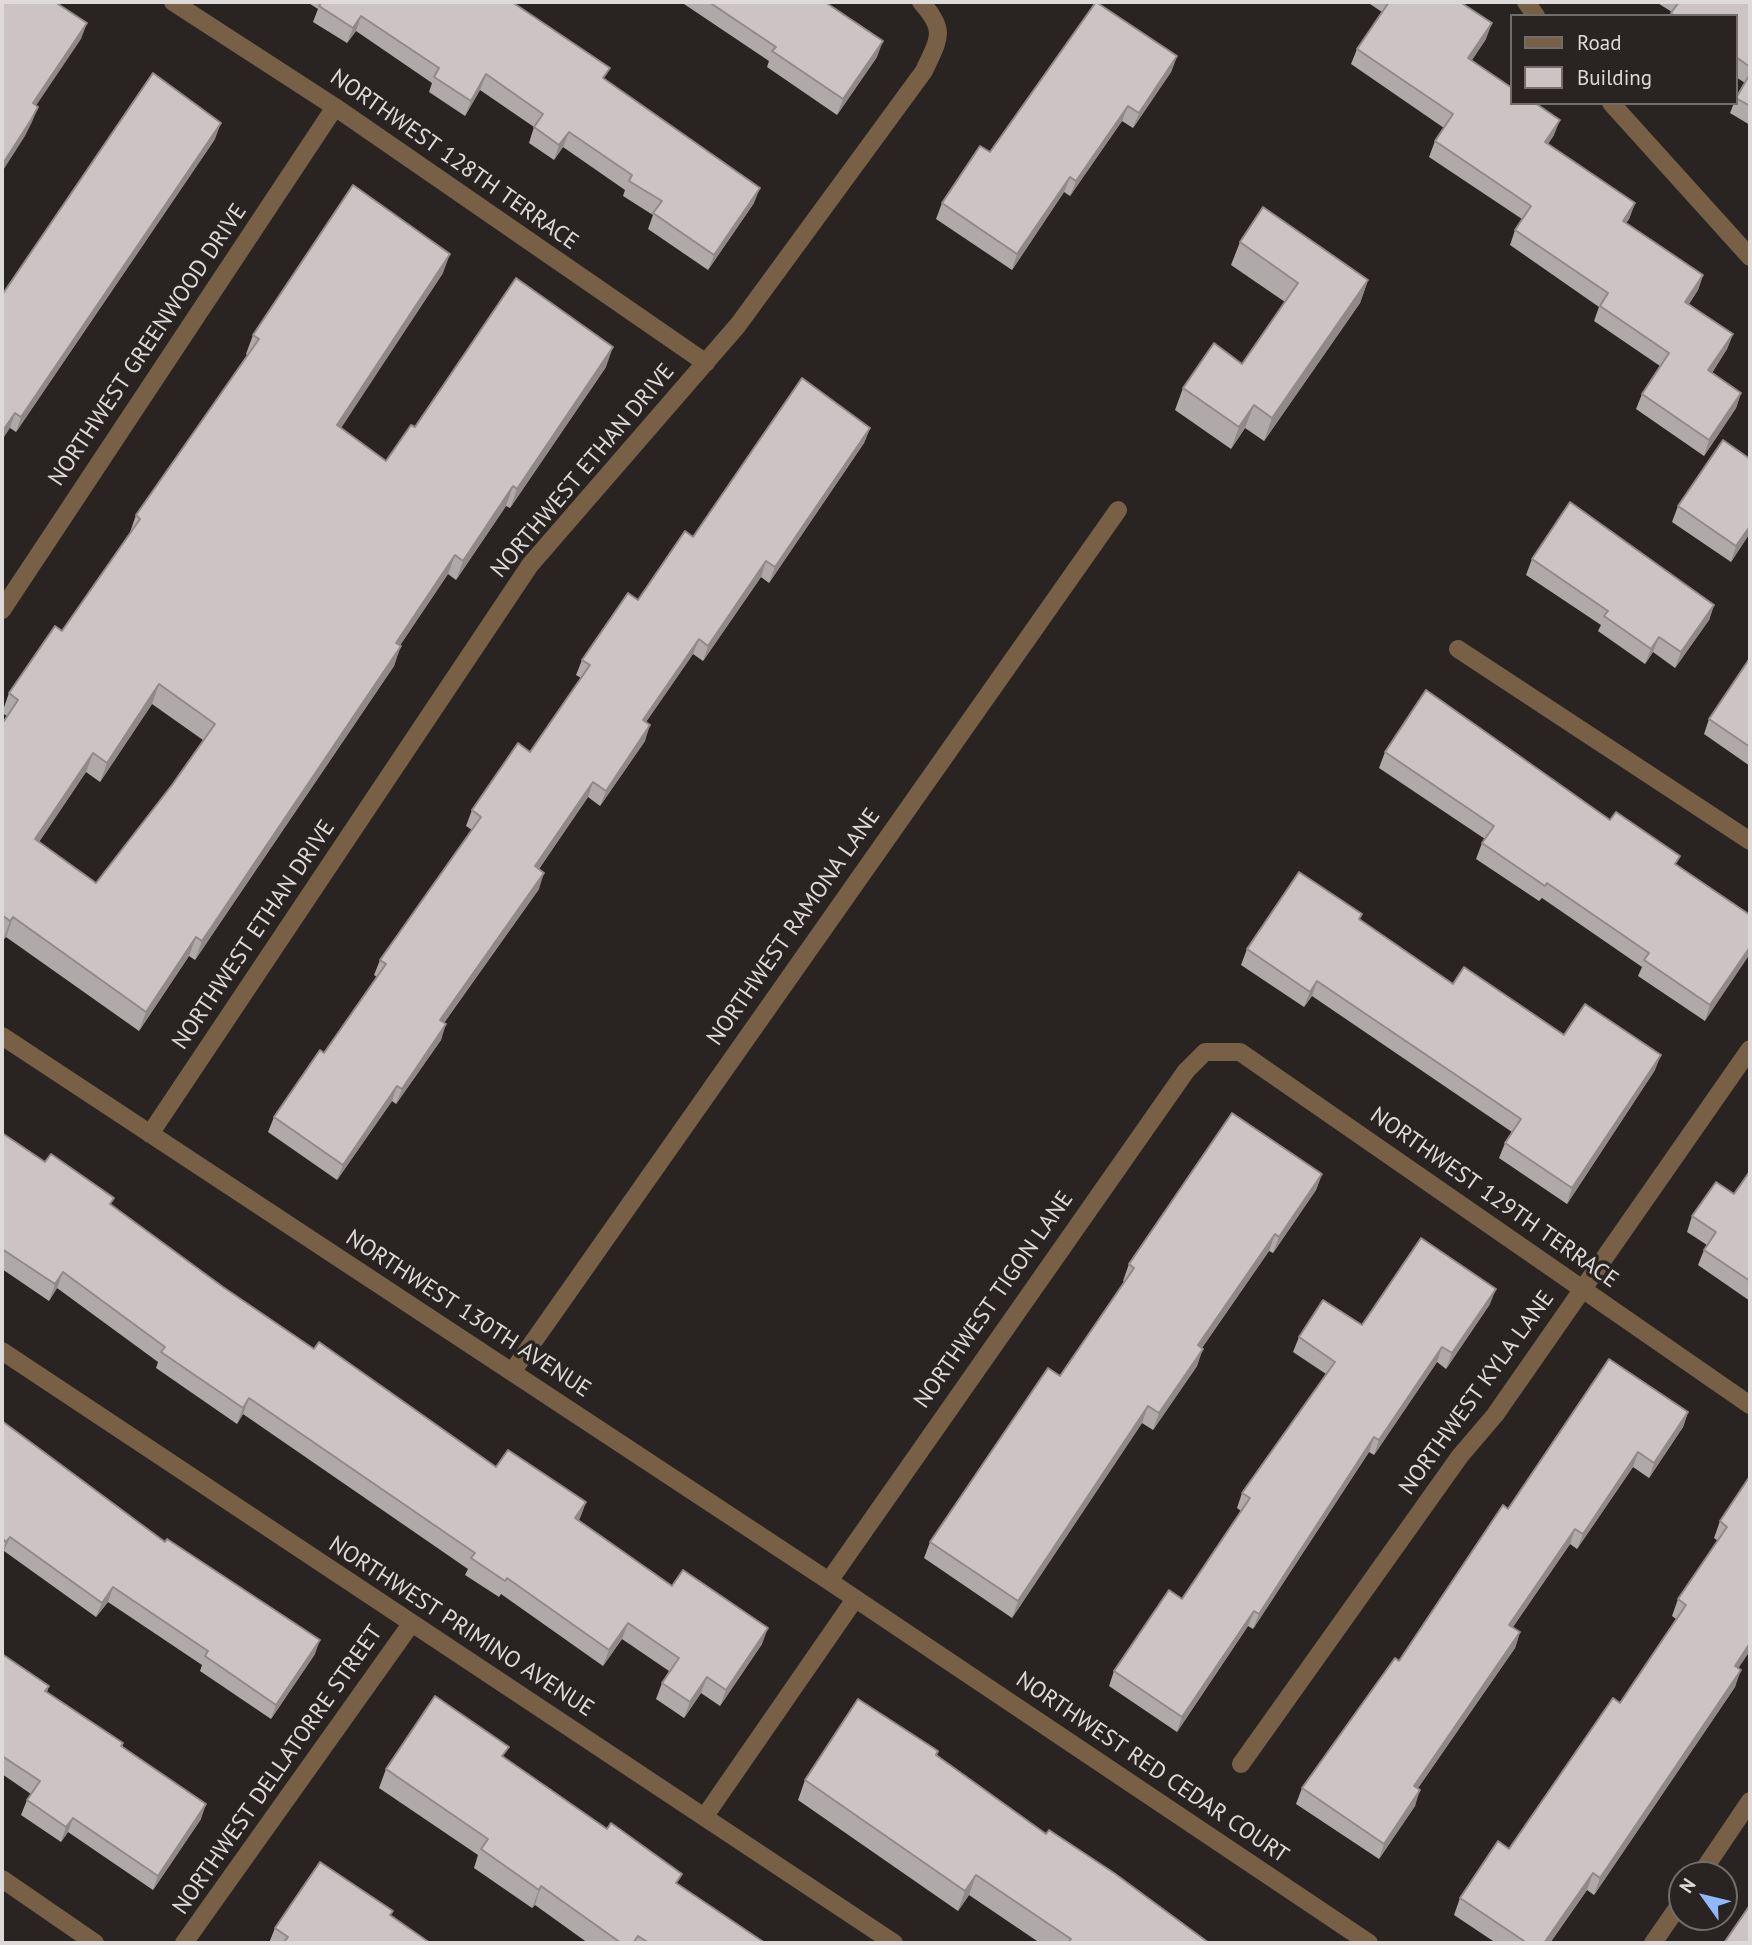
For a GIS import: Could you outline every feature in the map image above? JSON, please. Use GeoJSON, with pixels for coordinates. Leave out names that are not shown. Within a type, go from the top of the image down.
{"type":"FeatureCollection","features":[{"type":"Feature","properties":{"kind":"street","name":"NORTHWEST 128TH TERRACE"},"geometry":{"type":"LineString","coordinates":[[173,2],[335,107],[706,363]]}},
{"type":"Feature","properties":{"kind":"street","name":"NORTHWEST ETHAN DRIVE"},"geometry":{"type":"LineString","coordinates":[[150,1134],[530,565],[738,325],[924,71],[938,40],[937,20],[922,2]]}},
{"type":"Feature","properties":{"kind":"street"},"geometry":{"type":"LineString","coordinates":[[1613,105],[1750,257]]}},
{"type":"Feature","properties":{"kind":"street","name":"NORTHWEST GREENWOOD DRIVE"},"geometry":{"type":"LineString","coordinates":[[2,610],[335,107]]}},
{"type":"Feature","properties":{"kind":"street","name":"NORTHWEST RAMONA LANE"},"geometry":{"type":"LineString","coordinates":[[512,1372],[1118,510]]}},
{"type":"Feature","properties":{"kind":"street"},"geometry":{"type":"LineString","coordinates":[[1458,649],[1750,841]]}},
{"type":"Feature","properties":{"kind":"street","name":"NORTHWEST 130TH AVENUE"},"geometry":{"type":"LineString","coordinates":[[2,1036],[908,1635]]}},
{"type":"Feature","properties":{"kind":"street","name":"NORTHWEST KYLA LANE"},"geometry":{"type":"LineString","coordinates":[[1241,1763],[1583,1289],[1750,1049]]}},
{"type":"Feature","properties":{"kind":"street","name":"NORTHWEST 129TH TERRACE"},"geometry":{"type":"LineString","coordinates":[[1205,1052],[1240,1052],[1750,1405]]}},
{"type":"Feature","properties":{"kind":"street","name":"NORTHWEST TIGON LANE"},"geometry":{"type":"LineString","coordinates":[[829,1581],[1186,1071],[1205,1052]]}},
{"type":"Feature","properties":{"kind":"street","name":"NORTHWEST PRIMINO AVENUE"},"geometry":{"type":"LineString","coordinates":[[2,1350],[411,1625],[705,1816],[894,1943]]}},
{"type":"Feature","properties":{"kind":"street"},"geometry":{"type":"LineString","coordinates":[[705,1816],[855,1599]]}},
{"type":"Feature","properties":{"kind":"street","name":"NORTHWEST DELLATORRE STREET"},"geometry":{"type":"LineString","coordinates":[[184,1943],[411,1625]]}},
{"type":"Feature","properties":{"kind":"street","name":"NORTHWEST RED CEDAR COURT"},"geometry":{"type":"LineString","coordinates":[[908,1635],[1369,1943]]}},
{"type":"Feature","properties":{"kind":"street"},"geometry":{"type":"LineString","coordinates":[[1709,1861],[1750,1801]]}},
{"type":"Feature","properties":{"kind":"street"},"geometry":{"type":"LineString","coordinates":[[2,1879],[95,1943]]}},
{"type":"Feature","properties":{"kind":"street"},"geometry":{"type":"LineString","coordinates":[[1653,1943],[1668,1921]]}},
{"type":"Feature","properties":{"kind":"building"},"geometry":{"type":"Polygon","coordinates":[[[2,2],[55,2],[87,23],[33,103],[38,107],[2,165],[2,2]]]}},
{"type":"Feature","properties":{"kind":"building"},"geometry":{"type":"Polygon","coordinates":[[[322,2],[512,2],[610,68],[603,78],[760,188],[714,255],[653,213],[662,201],[629,181],[632,175],[569,132],[559,145],[534,127],[543,114],[486,74],[471,101],[434,77],[439,68],[361,16],[353,28],[319,6],[322,2]]]}},
{"type":"Feature","properties":{"kind":"building"},"geometry":{"type":"Polygon","coordinates":[[[709,2],[825,2],[883,41],[843,99],[772,51],[776,47],[709,2]]]}},
{"type":"Feature","properties":{"kind":"building"},"geometry":{"type":"Polygon","coordinates":[[[1096,2],[1177,56],[1139,113],[1128,106],[1076,181],[1070,177],[1017,254],[942,203],[980,146],[990,152],[1096,2]]]}},
{"type":"Feature","properties":{"kind":"building"},"geometry":{"type":"Polygon","coordinates":[[[1389,2],[1460,2],[1492,23],[1468,58],[1510,87],[1510,105],[1538,105],[1560,120],[1545,142],[1635,203],[1623,221],[1703,275],[1685,302],[1733,334],[1708,370],[1741,393],[1709,440],[1642,394],[1669,353],[1600,306],[1608,293],[1515,230],[1531,206],[1435,141],[1453,114],[1357,49],[1389,2]]]}},
{"type":"Feature","properties":{"kind":"building"},"geometry":{"type":"Polygon","coordinates":[[[1679,2],[1750,2],[1750,67],[1738,58],[1738,14],[1671,13],[1679,2]]]}},
{"type":"Feature","properties":{"kind":"building"},"geometry":{"type":"Polygon","coordinates":[[[153,73],[221,123],[21,417],[15,413],[2,432],[2,295],[153,73]]]}},
{"type":"Feature","properties":{"kind":"building"},"geometry":{"type":"Polygon","coordinates":[[[1750,74],[1750,106],[1738,99],[1750,74]]]}},
{"type":"Feature","properties":{"kind":"building"},"geometry":{"type":"Polygon","coordinates":[[[353,185],[450,254],[337,425],[386,461],[411,425],[415,427],[516,278],[613,347],[517,489],[513,486],[463,561],[455,555],[396,643],[401,646],[202,941],[196,937],[146,1012],[13,917],[10,921],[2,915],[2,724],[18,700],[9,693],[55,626],[62,631],[140,519],[136,515],[259,339],[253,335],[353,185]],[[159,684],[107,763],[93,753],[35,839],[96,883],[172,785],[215,724],[159,684]]]}},
{"type":"Feature","properties":{"kind":"building"},"geometry":{"type":"Polygon","coordinates":[[[1263,207],[1368,280],[1272,418],[1254,405],[1239,427],[1183,388],[1214,343],[1242,364],[1298,283],[1240,242],[1263,207]]]}},
{"type":"Feature","properties":{"kind":"building"},"geometry":{"type":"Polygon","coordinates":[[[802,378],[870,428],[775,567],[766,561],[708,646],[699,639],[643,720],[650,725],[606,791],[593,782],[535,866],[544,873],[440,1020],[446,1024],[402,1089],[397,1086],[343,1165],[274,1117],[320,1050],[324,1053],[386,964],[380,960],[481,817],[472,810],[518,743],[530,752],[590,665],[582,660],[628,593],[638,600],[685,531],[693,537],[802,378]]]}},
{"type":"Feature","properties":{"kind":"building"},"geometry":{"type":"Polygon","coordinates":[[[1723,440],[1750,459],[1750,526],[1736,546],[1678,506],[1723,440]]]}},
{"type":"Feature","properties":{"kind":"building"},"geometry":{"type":"Polygon","coordinates":[[[1570,502],[1714,605],[1681,652],[1659,637],[1651,649],[1604,616],[1608,611],[1532,559],[1570,502]]]}},
{"type":"Feature","properties":{"kind":"building"},"geometry":{"type":"Polygon","coordinates":[[[1750,658],[1750,747],[1709,719],[1750,658]]]}},
{"type":"Feature","properties":{"kind":"building"},"geometry":{"type":"Polygon","coordinates":[[[1426,690],[1610,820],[1616,812],[1680,856],[1675,864],[1750,915],[1750,947],[1710,1005],[1644,960],[1649,953],[1547,883],[1545,886],[1482,843],[1494,826],[1385,752],[1426,690]]]}},
{"type":"Feature","properties":{"kind":"building"},"geometry":{"type":"Polygon","coordinates":[[[1299,872],[1362,914],[1359,919],[1453,984],[1464,967],[1564,1035],[1585,1004],[1661,1055],[1572,1188],[1505,1143],[1521,1119],[1317,981],[1310,992],[1247,949],[1299,872]]]}},
{"type":"Feature","properties":{"kind":"building"},"geometry":{"type":"Polygon","coordinates":[[[1232,1113],[1322,1174],[1279,1237],[1275,1234],[1198,1345],[1203,1349],[1159,1413],[1148,1406],[1018,1601],[930,1542],[1048,1368],[1060,1376],[1134,1268],[1129,1264],[1232,1113]]]}},
{"type":"Feature","properties":{"kind":"building"},"geometry":{"type":"Polygon","coordinates":[[[2,1133],[45,1162],[51,1154],[114,1198],[110,1204],[223,1287],[314,1349],[319,1342],[496,1467],[508,1450],[586,1502],[575,1518],[672,1586],[683,1570],[768,1628],[726,1690],[707,1677],[690,1702],[662,1683],[679,1658],[628,1623],[609,1650],[507,1578],[505,1581],[471,1558],[475,1553],[249,1398],[243,1408],[161,1352],[165,1347],[63,1272],[55,1284],[2,1249],[2,1133]]]}},
{"type":"Feature","properties":{"kind":"building"},"geometry":{"type":"Polygon","coordinates":[[[1750,1171],[1750,1281],[1704,1250],[1716,1232],[1692,1216],[1716,1182],[1734,1194],[1750,1171]]]}},
{"type":"Feature","properties":{"kind":"building"},"geometry":{"type":"Polygon","coordinates":[[[1421,1238],[1496,1289],[1452,1353],[1442,1347],[1379,1440],[1374,1437],[1259,1614],[1254,1611],[1182,1717],[1114,1671],[1169,1590],[1182,1599],[1250,1498],[1242,1493],[1335,1362],[1299,1337],[1323,1300],[1362,1325],[1421,1238]]]}},
{"type":"Feature","properties":{"kind":"building"},"geometry":{"type":"Polygon","coordinates":[[[1609,1359],[1688,1412],[1654,1463],[1638,1452],[1583,1534],[1575,1529],[1509,1625],[1520,1632],[1414,1786],[1420,1790],[1384,1844],[1302,1788],[1395,1658],[1399,1661],[1503,1505],[1508,1509],[1609,1359]]]}},
{"type":"Feature","properties":{"kind":"building"},"geometry":{"type":"Polygon","coordinates":[[[2,1421],[165,1542],[167,1539],[320,1640],[276,1705],[205,1656],[208,1651],[113,1587],[102,1603],[10,1537],[6,1542],[2,1538],[2,1421]]]}},
{"type":"Feature","properties":{"kind":"building"},"geometry":{"type":"Polygon","coordinates":[[[1750,1476],[1750,1643],[1735,1666],[1741,1670],[1600,1878],[1593,1873],[1544,1943],[1527,1943],[1460,1898],[1498,1841],[1509,1849],[1613,1698],[1620,1703],[1686,1605],[1678,1599],[1727,1527],[1720,1521],[1750,1476]]]}},
{"type":"Feature","properties":{"kind":"building"},"geometry":{"type":"Polygon","coordinates":[[[2,1654],[49,1686],[45,1691],[123,1743],[121,1746],[206,1804],[158,1876],[73,1818],[66,1827],[27,1800],[40,1781],[2,1756],[2,1654]]]}},
{"type":"Feature","properties":{"kind":"building"},"geometry":{"type":"Polygon","coordinates":[[[435,1696],[509,1747],[502,1756],[607,1829],[611,1823],[682,1874],[676,1883],[765,1943],[649,1943],[638,1936],[633,1943],[621,1943],[541,1886],[539,1890],[481,1849],[488,1839],[386,1769],[435,1696]]]}},
{"type":"Feature","properties":{"kind":"building"},"geometry":{"type":"Polygon","coordinates":[[[858,1699],[938,1751],[936,1755],[1046,1834],[1049,1830],[1114,1873],[1209,1943],[1068,1943],[1071,1939],[976,1875],[965,1891],[805,1780],[858,1699]]]}},
{"type":"Feature","properties":{"kind":"building"},"geometry":{"type":"Polygon","coordinates":[[[320,1862],[393,1911],[390,1915],[430,1943],[283,1943],[288,1937],[275,1928],[320,1862]]]}},
{"type":"Feature","properties":{"kind":"building"},"geometry":{"type":"Polygon","coordinates":[[[1750,1905],[1750,1943],[1724,1943],[1732,1931],[1738,1931],[1738,1923],[1750,1905]]]}}]}
